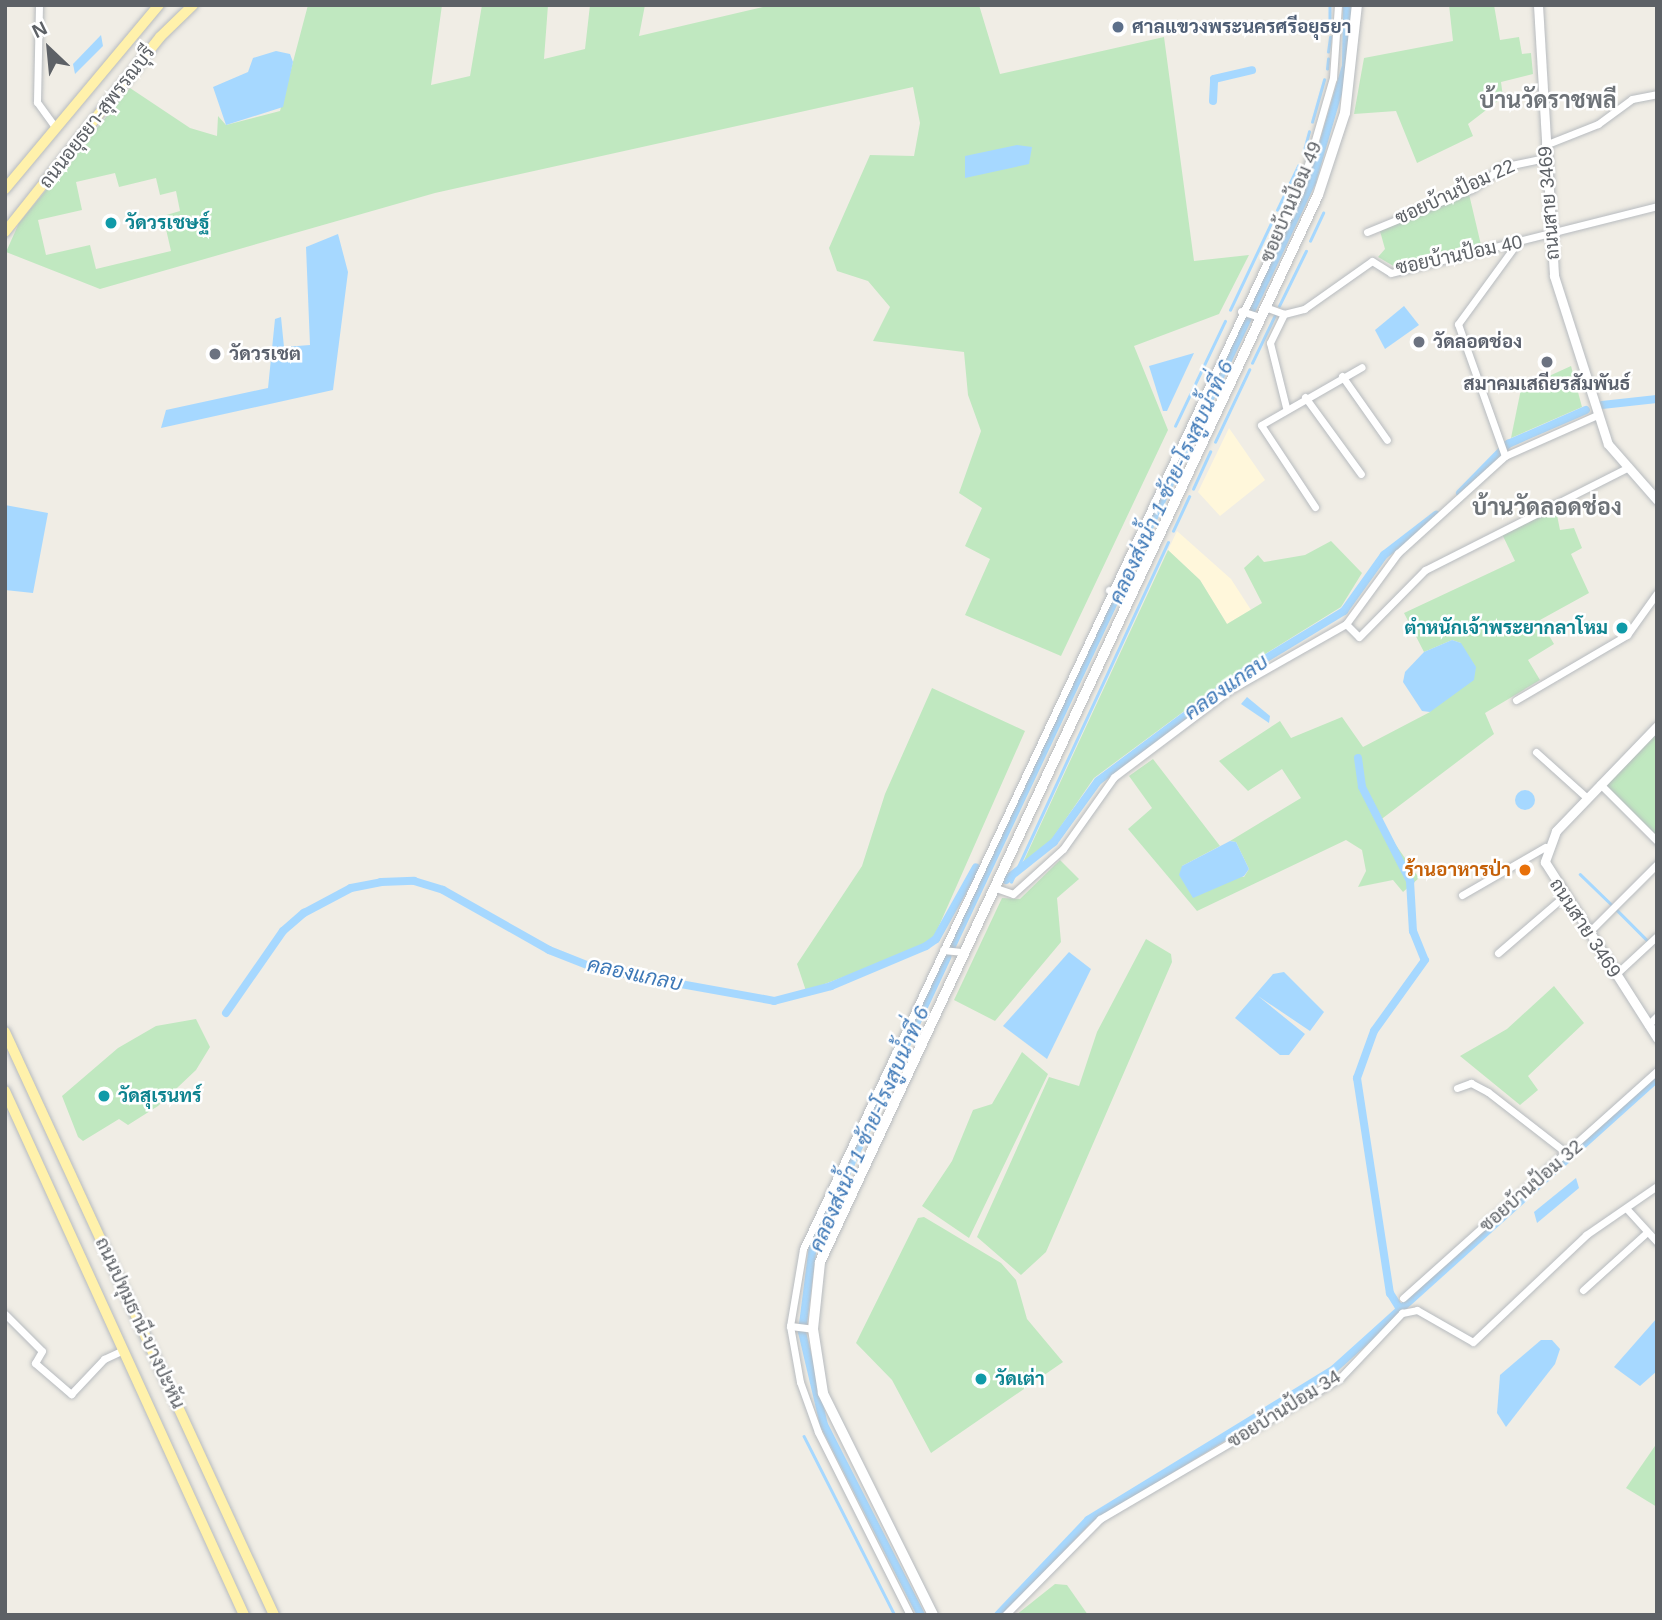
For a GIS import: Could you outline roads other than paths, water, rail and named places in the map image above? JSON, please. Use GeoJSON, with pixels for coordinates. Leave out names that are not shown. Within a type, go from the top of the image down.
{"type":"FeatureCollection","features":[{"type":"Feature","properties":{"kind":"main road","name":"ถนนอยุธยา-สุพรรณบุรี"},"geometry":{"type":"LineString","coordinates":[[5,189],[159,5]]}},
{"type":"Feature","properties":{"kind":"main road","name":"ถนนอยุธยา-สุพรรณบุรี"},"geometry":{"type":"LineString","coordinates":[[5,232],[160,37],[193,5]]}},
{"type":"Feature","properties":{"kind":"main road"},"geometry":{"type":"LineString","coordinates":[[933,1615],[834,1420],[810,1328],[815,1279],[826,1240],[909,1057],[992,887],[1118,594],[1250,314],[1265,307],[1318,195],[1357,5]]}},
{"type":"Feature","properties":{"kind":"main road","name":"ถนนปทุมธานี-บางปะหัน"},"geometry":{"type":"LineString","coordinates":[[5,1032],[274,1615]]}},
{"type":"Feature","properties":{"kind":"main road","name":"ถนนปทุมธานี-บางปะหัน"},"geometry":{"type":"LineString","coordinates":[[5,1091],[244,1615]]}},
{"type":"Feature","properties":{"kind":"street"},"geometry":{"type":"LineString","coordinates":[[39,5],[37,102],[55,127]]}},
{"type":"Feature","properties":{"kind":"street","name":"ซอยบ้านป้อม 49"},"geometry":{"type":"LineString","coordinates":[[794,1327],[808,1233],[1118,594],[1250,314],[1341,81],[1346,58],[1338,5]]}},
{"type":"Feature","properties":{"kind":"street","name":"ถนนสาย 3469"},"geometry":{"type":"LineString","coordinates":[[1538,5],[1547,234],[1560,299],[1597,415],[1625,469],[1657,500]]}},
{"type":"Feature","properties":{"kind":"street"},"geometry":{"type":"LineString","coordinates":[[1545,145],[1598,124],[1632,99],[1657,94]]}},
{"type":"Feature","properties":{"kind":"street","name":"ซอยบ้านป้อม 22"},"geometry":{"type":"LineString","coordinates":[[1367,232],[1472,189],[1502,167],[1545,158]]}},
{"type":"Feature","properties":{"kind":"street","name":"ซอยบ้านป้อม 40"},"geometry":{"type":"LineString","coordinates":[[1284,314],[1323,298],[1372,261],[1391,273],[1657,206]]}},
{"type":"Feature","properties":{"kind":"street"},"geometry":{"type":"LineString","coordinates":[[1503,451],[1458,324],[1517,243]]}},
{"type":"Feature","properties":{"kind":"street"},"geometry":{"type":"LineString","coordinates":[[1265,307],[1284,314],[1270,343],[1286,407]]}},
{"type":"Feature","properties":{"kind":"street"},"geometry":{"type":"LineString","coordinates":[[1315,507],[1261,428],[1286,407],[1362,367]]}},
{"type":"Feature","properties":{"kind":"street"},"geometry":{"type":"LineString","coordinates":[[1342,376],[1387,440]]}},
{"type":"Feature","properties":{"kind":"street"},"geometry":{"type":"LineString","coordinates":[[1305,397],[1361,474]]}},
{"type":"Feature","properties":{"kind":"street"},"geometry":{"type":"LineString","coordinates":[[992,887],[1013,894],[1063,849],[1114,777],[1228,691],[1346,624],[1398,553],[1503,451],[1597,415]]}},
{"type":"Feature","properties":{"kind":"street"},"geometry":{"type":"LineString","coordinates":[[1346,624],[1359,637],[1402,587],[1437,562],[1625,469]]}},
{"type":"Feature","properties":{"kind":"street"},"geometry":{"type":"LineString","coordinates":[[1516,700],[1627,635],[1657,593]]}},
{"type":"Feature","properties":{"kind":"street"},"geometry":{"type":"LineString","coordinates":[[1462,895],[1545,847],[1587,798],[1657,726]]}},
{"type":"Feature","properties":{"kind":"street"},"geometry":{"type":"LineString","coordinates":[[1536,752],[1587,798]]}},
{"type":"Feature","properties":{"kind":"street"},"geometry":{"type":"LineString","coordinates":[[1600,784],[1657,841]]}},
{"type":"Feature","properties":{"kind":"street","name":"ถนนสาย 3469"},"geometry":{"type":"LineString","coordinates":[[1545,847],[1545,862],[1563,897],[1657,1038]]}},
{"type":"Feature","properties":{"kind":"street"},"geometry":{"type":"LineString","coordinates":[[1587,933],[1657,864]]}},
{"type":"Feature","properties":{"kind":"street"},"geometry":{"type":"LineString","coordinates":[[1498,953],[1563,897]]}},
{"type":"Feature","properties":{"kind":"street"},"geometry":{"type":"LineString","coordinates":[[1615,975],[1657,936]]}},
{"type":"Feature","properties":{"kind":"street"},"geometry":{"type":"LineString","coordinates":[[943,950],[961,952]]}},
{"type":"Feature","properties":{"kind":"street"},"geometry":{"type":"LineString","coordinates":[[1648,1025],[1657,1016]]}},
{"type":"Feature","properties":{"kind":"street"},"geometry":{"type":"LineString","coordinates":[[896,1052],[909,1057]]}},
{"type":"Feature","properties":{"kind":"street","name":"ซอยบ้านป้อม 32"},"geometry":{"type":"LineString","coordinates":[[1404,1298],[1568,1154],[1657,1070]]}},
{"type":"Feature","properties":{"kind":"street"},"geometry":{"type":"LineString","coordinates":[[1457,1088],[1471,1083],[1488,1092],[1568,1154]]}},
{"type":"Feature","properties":{"kind":"street","name":"ซอยบ้านป้อม 34"},"geometry":{"type":"LineString","coordinates":[[1005,1615],[1100,1519],[1340,1378],[1402,1313],[1417,1310],[1473,1342],[1586,1235],[1657,1186]]}},
{"type":"Feature","properties":{"kind":"street"},"geometry":{"type":"LineString","coordinates":[[1626,1208],[1657,1242]]}},
{"type":"Feature","properties":{"kind":"street"},"geometry":{"type":"LineString","coordinates":[[1583,1290],[1646,1233]]}},
{"type":"Feature","properties":{"kind":"street"},"geometry":{"type":"LineString","coordinates":[[5,1314],[42,1351],[36,1363],[71,1394],[104,1359],[123,1350]]}},
{"type":"Feature","properties":{"kind":"street"},"geometry":{"type":"LineString","coordinates":[[810,1328],[794,1327],[818,1432],[910,1615]]}},
{"type":"Feature","properties":{"kind":"water"},"geometry":{"type":"Polygon","coordinates":[[[101,35],[103,46],[75,74],[73,64],[101,35]]]}},
{"type":"Feature","properties":{"kind":"water"},"geometry":{"type":"Polygon","coordinates":[[[276,51],[290,54],[293,62],[283,107],[226,125],[213,87],[248,72],[253,58],[276,51]]]}},
{"type":"Feature","properties":{"kind":"water"},"geometry":{"type":"Polygon","coordinates":[[[1017,145],[1032,147],[1029,164],[965,178],[965,156],[1017,145]]]}},
{"type":"Feature","properties":{"kind":"water"},"geometry":{"type":"Polygon","coordinates":[[[338,234],[348,272],[333,390],[161,428],[166,410],[268,388],[275,319],[281,317],[284,347],[310,345],[306,247],[338,234]]]}},
{"type":"Feature","properties":{"kind":"water"},"geometry":{"type":"Polygon","coordinates":[[[1404,306],[1419,325],[1385,349],[1375,330],[1404,306]]]}},
{"type":"Feature","properties":{"kind":"water"},"geometry":{"type":"Polygon","coordinates":[[[1194,353],[1167,411],[1163,411],[1149,366],[1194,353]]]}},
{"type":"Feature","properties":{"kind":"water"},"geometry":{"type":"Polygon","coordinates":[[[5,505],[48,513],[33,593],[5,590],[5,505]]]}},
{"type":"Feature","properties":{"kind":"water"},"geometry":{"type":"Polygon","coordinates":[[[1452,640],[1461,643],[1476,667],[1474,680],[1430,712],[1422,711],[1403,682],[1405,672],[1424,652],[1452,640]]]}},
{"type":"Feature","properties":{"kind":"water"},"geometry":{"type":"Polygon","coordinates":[[[1247,697],[1270,716],[1269,723],[1241,704],[1247,697]]]}},
{"type":"Feature","properties":{"kind":"water"},"geometry":{"type":"Polygon","coordinates":[[[1525,790],[1532,793],[1535,800],[1532,807],[1525,810],[1518,807],[1515,800],[1518,793],[1525,790]]]}},
{"type":"Feature","properties":{"kind":"water"},"geometry":{"type":"Polygon","coordinates":[[[1230,841],[1236,842],[1249,869],[1244,876],[1193,898],[1179,875],[1182,866],[1230,841]]]}},
{"type":"Feature","properties":{"kind":"water"},"geometry":{"type":"Polygon","coordinates":[[[1069,952],[1091,969],[1047,1059],[1003,1026],[1069,952]]]}},
{"type":"Feature","properties":{"kind":"water"},"geometry":{"type":"Polygon","coordinates":[[[1284,972],[1324,1012],[1310,1031],[1258,996],[1305,1034],[1289,1055],[1280,1055],[1235,1018],[1273,974],[1284,972]]]}},
{"type":"Feature","properties":{"kind":"water"},"geometry":{"type":"Polygon","coordinates":[[[1576,1178],[1579,1188],[1537,1223],[1534,1212],[1576,1178]]]}},
{"type":"Feature","properties":{"kind":"water"},"geometry":{"type":"Polygon","coordinates":[[[1657,1318],[1657,1371],[1640,1386],[1614,1367],[1657,1318]]]}},
{"type":"Feature","properties":{"kind":"water"},"geometry":{"type":"Polygon","coordinates":[[[1541,1340],[1552,1340],[1560,1349],[1555,1364],[1506,1427],[1497,1413],[1500,1375],[1541,1340]]]}},
{"type":"Feature","properties":{"kind":"waterway"},"geometry":{"type":"LineString","coordinates":[[1330,5],[1330,27]]}},
{"type":"Feature","properties":{"kind":"waterway","name":"คลองส่งน้ำ 1 ซ้าย-โรงสูบน้ำที่ 6"},"geometry":{"type":"LineString","coordinates":[[952,946],[1312,182],[1346,66],[1347,5]]}},
{"type":"Feature","properties":{"kind":"waterway"},"geometry":{"type":"LineString","coordinates":[[1328,52],[1330,37]]}},
{"type":"Feature","properties":{"kind":"waterway"},"geometry":{"type":"LineString","coordinates":[[1327,69],[1328,59]]}},
{"type":"Feature","properties":{"kind":"waterway"},"geometry":{"type":"LineString","coordinates":[[1213,101],[1214,79],[1252,70]]}},
{"type":"Feature","properties":{"kind":"waterway"},"geometry":{"type":"LineString","coordinates":[[1312,122],[1324,80]]}},
{"type":"Feature","properties":{"kind":"waterway"},"geometry":{"type":"LineString","coordinates":[[1303,154],[1309,132]]}},
{"type":"Feature","properties":{"kind":"waterway"},"geometry":{"type":"LineString","coordinates":[[1277,210],[1298,166]]}},
{"type":"Feature","properties":{"kind":"waterway"},"geometry":{"type":"LineString","coordinates":[[1310,241],[1323,213]]}},
{"type":"Feature","properties":{"kind":"waterway"},"geometry":{"type":"LineString","coordinates":[[1230,310],[1273,219]]}},
{"type":"Feature","properties":{"kind":"waterway"},"geometry":{"type":"LineString","coordinates":[[1279,306],[1306,251]]}},
{"type":"Feature","properties":{"kind":"waterway"},"geometry":{"type":"LineString","coordinates":[[1252,363],[1275,315]]}},
{"type":"Feature","properties":{"kind":"waterway"},"geometry":{"type":"LineString","coordinates":[[1175,426],[1225,321]]}},
{"type":"Feature","properties":{"kind":"waterway"},"geometry":{"type":"LineString","coordinates":[[1215,442],[1249,370]]}},
{"type":"Feature","properties":{"kind":"waterway","name":"คลองแกลบ"},"geometry":{"type":"LineString","coordinates":[[1602,405],[1657,399]]}},
{"type":"Feature","properties":{"kind":"waterway","name":"คลองแกลบ"},"geometry":{"type":"LineString","coordinates":[[1460,493],[1508,444],[1586,410]]}},
{"type":"Feature","properties":{"kind":"waterway"},"geometry":{"type":"LineString","coordinates":[[1193,489],[1210,452]]}},
{"type":"Feature","properties":{"kind":"waterway"},"geometry":{"type":"LineString","coordinates":[[1173,531],[1189,497]]}},
{"type":"Feature","properties":{"kind":"waterway","name":"คลองแกลบ"},"geometry":{"type":"LineString","coordinates":[[1006,880],[1054,842],[1098,781],[1245,671],[1344,611],[1384,555],[1436,515]]}},
{"type":"Feature","properties":{"kind":"waterway"},"geometry":{"type":"LineString","coordinates":[[1011,882],[1168,542]]}},
{"type":"Feature","properties":{"kind":"waterway"},"geometry":{"type":"LineString","coordinates":[[1358,758],[1362,787],[1410,881],[1413,931],[1425,960],[1374,1031],[1357,1078],[1390,1293],[1400,1309]]}},
{"type":"Feature","properties":{"kind":"waterway","name":"คลองแกลบ"},"geometry":{"type":"LineString","coordinates":[[226,1013],[283,931],[304,913],[351,888],[381,882],[414,881],[443,890],[549,950],[597,969],[774,1001],[831,986],[926,946],[936,939],[976,867]]}},
{"type":"Feature","properties":{"kind":"waterway"},"geometry":{"type":"LineString","coordinates":[[1580,874],[1613,906]]}},
{"type":"Feature","properties":{"kind":"waterway"},"geometry":{"type":"LineString","coordinates":[[1616,909],[1648,941]]}},
{"type":"Feature","properties":{"kind":"waterway","name":"คลองส่งน้ำ 1 ซ้าย-โรงสูบน้ำที่ 6"},"geometry":{"type":"LineString","coordinates":[[921,1615],[824,1425],[802,1332],[813,1245],[947,957]]}},
{"type":"Feature","properties":{"kind":"waterway"},"geometry":{"type":"LineString","coordinates":[[998,1615],[1088,1520],[1334,1369],[1657,1078]]}},
{"type":"Feature","properties":{"kind":"waterway"},"geometry":{"type":"LineString","coordinates":[[804,1436],[895,1615]]}},
{"type":"Feature","properties":{"kind":"place","name":"ศาลแขวงพระนครศรีอยุธยา"},"geometry":{"type":"Point","coordinates":[1118,27]}},
{"type":"Feature","properties":{"kind":"place","name":"วัดวรเชษฐ์"},"geometry":{"type":"Point","coordinates":[111,223]}},
{"type":"Feature","properties":{"kind":"place","name":"วัดลอดช่อง"},"geometry":{"type":"Point","coordinates":[1419,342]}},
{"type":"Feature","properties":{"kind":"place","name":"วัดวรเชต"},"geometry":{"type":"Point","coordinates":[215,354]}},
{"type":"Feature","properties":{"kind":"place","name":"สมาคมเสถียรสัมพันธ์"},"geometry":{"type":"Point","coordinates":[1547,362]}},
{"type":"Feature","properties":{"kind":"place","name":"ตำหนักเจ้าพระยากลาโหม"},"geometry":{"type":"Point","coordinates":[1622,628]}},
{"type":"Feature","properties":{"kind":"place","name":"ร้านอาหารป่า"},"geometry":{"type":"Point","coordinates":[1525,870]}},
{"type":"Feature","properties":{"kind":"place","name":"วัดสุเรนทร์"},"geometry":{"type":"Point","coordinates":[104,1096]}},
{"type":"Feature","properties":{"kind":"place","name":"วัดเต่า"},"geometry":{"type":"Point","coordinates":[981,1379]}},
{"type":"Feature","properties":{"kind":"district","name":"บ้านวัดราชพลี"},"geometry":{"type":"Point","coordinates":[1548,100]}},
{"type":"Feature","properties":{"kind":"district","name":"บ้านวัดลอดช่อง"},"geometry":{"type":"Point","coordinates":[1547,507]}}]}
